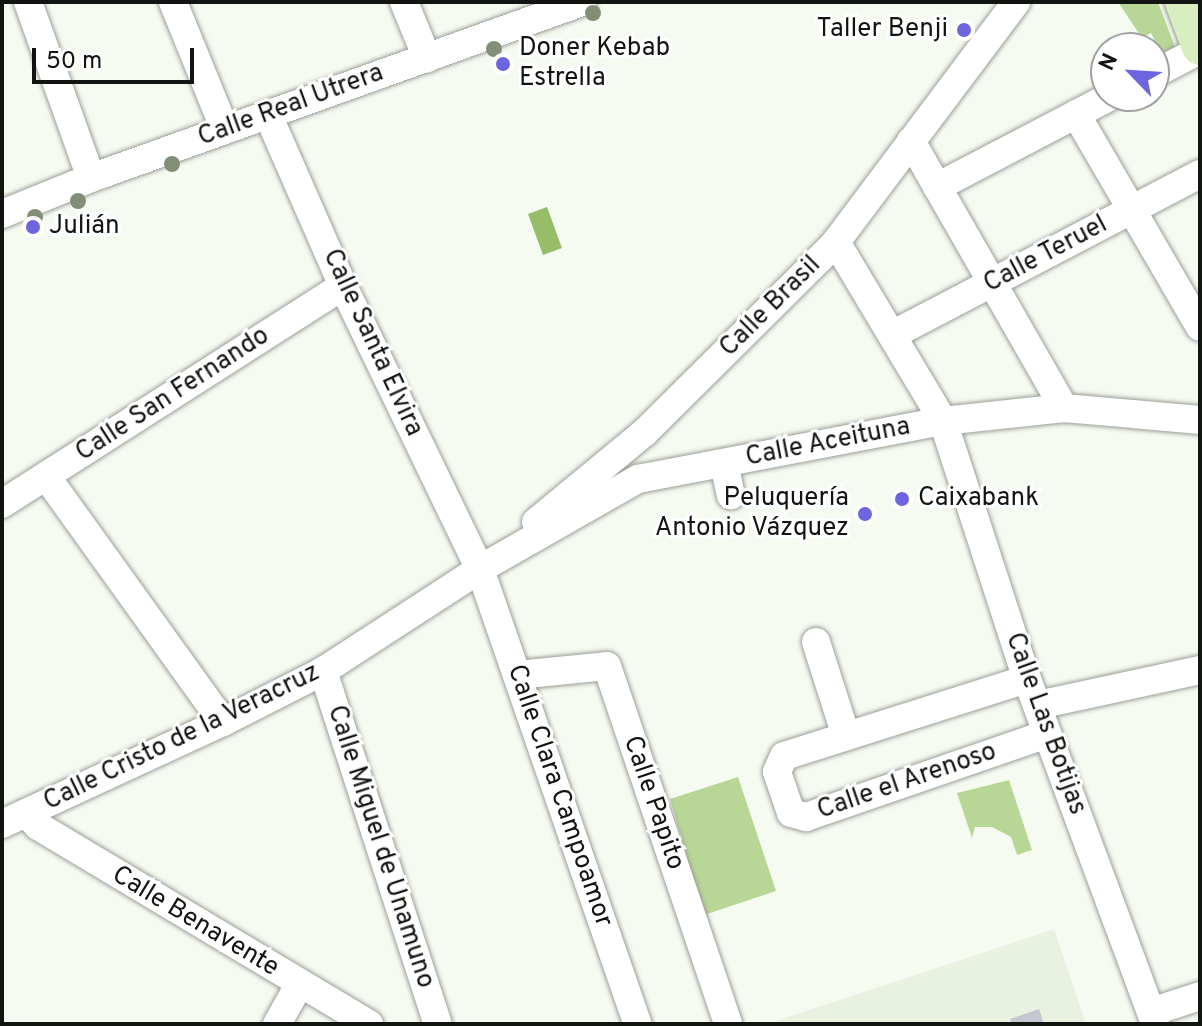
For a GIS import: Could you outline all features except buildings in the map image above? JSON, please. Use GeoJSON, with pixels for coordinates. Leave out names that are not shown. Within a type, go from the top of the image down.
{"type":"FeatureCollection","features":[{"type":"Feature","properties":{"kind":"main road"},"geometry":{"type":"LineString","coordinates":[[1183,2],[1200,48]]}},
{"type":"Feature","properties":{"kind":"street"},"geometry":{"type":"LineString","coordinates":[[28,2],[91,178]]}},
{"type":"Feature","properties":{"kind":"street"},"geometry":{"type":"LineString","coordinates":[[173,2],[225,130]]}},
{"type":"Feature","properties":{"kind":"street"},"geometry":{"type":"LineString","coordinates":[[404,2],[427,58]]}},
{"type":"Feature","properties":{"kind":"street","name":"Calle Real Utrera"},"geometry":{"type":"LineString","coordinates":[[2,214],[91,178],[582,2]]}},
{"type":"Feature","properties":{"kind":"street","name":"Calle Brasil"},"geometry":{"type":"LineString","coordinates":[[480,569],[645,432],[836,242],[1016,2]]}},
{"type":"Feature","properties":{"kind":"street"},"geometry":{"type":"LineString","coordinates":[[1170,65],[1200,48]]}},
{"type":"Feature","properties":{"kind":"street"},"geometry":{"type":"LineString","coordinates":[[937,187],[1090,107]]}},
{"type":"Feature","properties":{"kind":"street"},"geometry":{"type":"LineString","coordinates":[[1076,114],[1200,327]]}},
{"type":"Feature","properties":{"kind":"street","name":"Calle Santa Elvira"},"geometry":{"type":"LineString","coordinates":[[268,115],[343,286],[480,569]]}},
{"type":"Feature","properties":{"kind":"street"},"geometry":{"type":"LineString","coordinates":[[911,141],[1064,408]]}},
{"type":"Feature","properties":{"kind":"street","name":"Calle Teruel"},"geometry":{"type":"LineString","coordinates":[[892,335],[1200,174]]}},
{"type":"Feature","properties":{"kind":"street","name":"Calle Las Botijas"},"geometry":{"type":"LineString","coordinates":[[836,242],[943,421],[1027,679],[1153,1018]]}},
{"type":"Feature","properties":{"kind":"street","name":"Calle San Fernando"},"geometry":{"type":"LineString","coordinates":[[2,504],[343,286]]}},
{"type":"Feature","properties":{"kind":"street","name":"Calle Aceituna"},"geometry":{"type":"LineString","coordinates":[[480,569],[638,479],[943,421],[1064,408],[1200,420]]}},
{"type":"Feature","properties":{"kind":"street"},"geometry":{"type":"LineString","coordinates":[[645,432],[655,454],[679,471]]}},
{"type":"Feature","properties":{"kind":"street"},"geometry":{"type":"LineString","coordinates":[[724,463],[731,495]]}},
{"type":"Feature","properties":{"kind":"street"},"geometry":{"type":"LineString","coordinates":[[46,476],[223,722]]}},
{"type":"Feature","properties":{"kind":"street","name":"Calle Cristo de la Veracruz"},"geometry":{"type":"LineString","coordinates":[[14,819],[223,722],[323,671],[480,569]]}},
{"type":"Feature","properties":{"kind":"street","name":"Calle Clara Campoamor"},"geometry":{"type":"LineString","coordinates":[[480,569],[638,1024]]}},
{"type":"Feature","properties":{"kind":"street"},"geometry":{"type":"LineString","coordinates":[[816,642],[846,736]]}},
{"type":"Feature","properties":{"kind":"street","name":"Calle Papito"},"geometry":{"type":"LineString","coordinates":[[517,675],[613,664],[728,1024]]}},
{"type":"Feature","properties":{"kind":"street"},"geometry":{"type":"LineString","coordinates":[[1038,705],[1200,670]]}},
{"type":"Feature","properties":{"kind":"street","name":"Calle Miguel de Unamuno"},"geometry":{"type":"LineString","coordinates":[[323,671],[438,1024]]}},
{"type":"Feature","properties":{"kind":"street","name":"Calle el Arenoso"},"geometry":{"type":"LineString","coordinates":[[1027,679],[784,756],[777,772],[791,813],[806,817],[1047,734]]}},
{"type":"Feature","properties":{"kind":"street","name":"Calle Benavente"},"geometry":{"type":"LineString","coordinates":[[14,819],[38,826],[299,985],[369,1024]]}},
{"type":"Feature","properties":{"kind":"street"},"geometry":{"type":"LineString","coordinates":[[277,1024],[299,985]]}},
{"type":"Feature","properties":{"kind":"street"},"geometry":{"type":"LineString","coordinates":[[1153,1018],[1200,996]]}},
{"type":"Feature","properties":{"kind":"shaded area"},"geometry":{"type":"Polygon","coordinates":[[[1118,2],[1158,2],[1169,32],[1138,32],[1118,2]]]}},
{"type":"Feature","properties":{"kind":"shaded area"},"geometry":{"type":"Polygon","coordinates":[[[547,207],[562,248],[543,255],[528,214],[547,207]]]}},
{"type":"Feature","properties":{"kind":"shaded area"},"geometry":{"type":"Polygon","coordinates":[[[738,777],[776,891],[704,915],[670,799],[738,777]]]}},
{"type":"Feature","properties":{"kind":"shaded area"},"geometry":{"type":"Polygon","coordinates":[[[1009,780],[1032,850],[1017,855],[1011,837],[992,827],[975,827],[972,838],[957,793],[1009,780]]]}},
{"type":"Feature","properties":{"kind":"shaded area"},"geometry":{"type":"Polygon","coordinates":[[[1054,929],[1086,1024],[767,1024],[1054,929]]]}},
{"type":"Feature","properties":{"kind":"place","name":"Taller Benji"},"geometry":{"type":"Point","coordinates":[964,30]}},
{"type":"Feature","properties":{"kind":"place","name":"Doner Kebab Estrella"},"geometry":{"type":"Point","coordinates":[503,64]}},
{"type":"Feature","properties":{"kind":"place","name":"Julián"},"geometry":{"type":"Point","coordinates":[33,227]}},
{"type":"Feature","properties":{"kind":"place","name":"Caixabank"},"geometry":{"type":"Point","coordinates":[902,499]}},
{"type":"Feature","properties":{"kind":"place","name":"Peluquería Antonio Vázquez"},"geometry":{"type":"Point","coordinates":[865,514]}}]}
